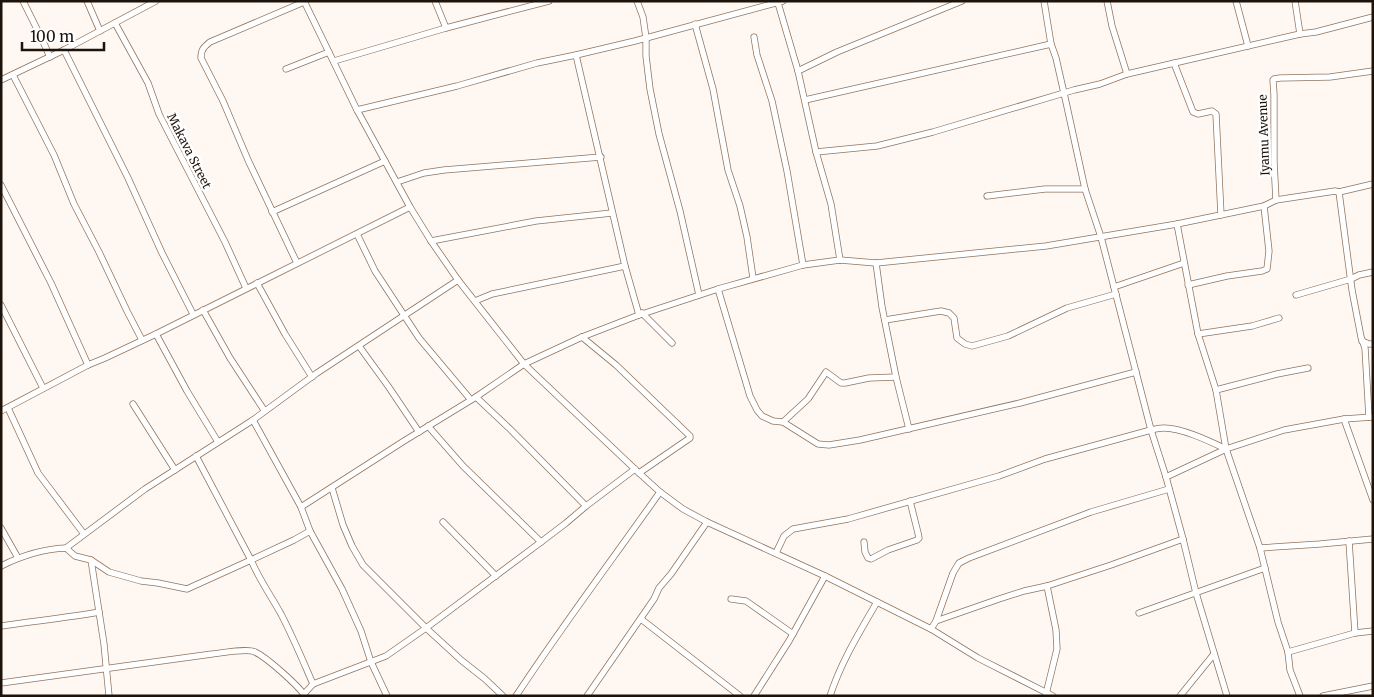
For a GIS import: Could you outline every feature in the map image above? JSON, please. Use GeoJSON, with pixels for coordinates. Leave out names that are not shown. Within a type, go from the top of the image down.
{"type":"FeatureCollection","features":[{"type":"Feature","properties":{"kind":"street"},"geometry":{"type":"LineString","coordinates":[[23,1],[50,57]]}},
{"type":"Feature","properties":{"kind":"street"},"geometry":{"type":"LineString","coordinates":[[87,1],[100,31]]}},
{"type":"Feature","properties":{"kind":"street"},"geometry":{"type":"LineString","coordinates":[[297,263],[248,160],[223,101],[201,58],[201,54],[203,47],[210,42],[304,1],[357,110],[410,207],[458,280],[524,364],[637,471],[660,492],[683,509],[707,522],[825,576],[931,629],[978,658],[1053,696]]}},
{"type":"Feature","properties":{"kind":"street"},"geometry":{"type":"LineString","coordinates":[[435,1],[446,28]]}},
{"type":"Feature","properties":{"kind":"street"},"geometry":{"type":"LineString","coordinates":[[334,61],[446,28],[549,1]]}},
{"type":"Feature","properties":{"kind":"street"},"geometry":{"type":"LineString","coordinates":[[637,1],[643,17],[651,98],[699,295]]}},
{"type":"Feature","properties":{"kind":"street"},"geometry":{"type":"LineString","coordinates":[[798,71],[837,52],[962,1]]}},
{"type":"Feature","properties":{"kind":"street"},"geometry":{"type":"LineString","coordinates":[[1044,1],[1051,44],[1056,58],[1085,188],[1101,237],[1151,430],[1170,489],[1196,593],[1227,696]]}},
{"type":"Feature","properties":{"kind":"street"},"geometry":{"type":"LineString","coordinates":[[1107,1],[1112,26],[1128,74]]}},
{"type":"Feature","properties":{"kind":"street"},"geometry":{"type":"LineString","coordinates":[[1236,1],[1248,46]]}},
{"type":"Feature","properties":{"kind":"street"},"geometry":{"type":"LineString","coordinates":[[1295,1],[1300,34]]}},
{"type":"Feature","properties":{"kind":"street"},"geometry":{"type":"LineString","coordinates":[[1,80],[13,76],[155,2]]}},
{"type":"Feature","properties":{"kind":"street"},"geometry":{"type":"LineString","coordinates":[[357,110],[457,86],[537,63],[576,56],[780,2],[816,152],[831,204],[840,260]]}},
{"type":"Feature","properties":{"kind":"street"},"geometry":{"type":"LineString","coordinates":[[816,152],[877,146],[933,132],[1100,84],[1128,74],[1300,34],[1316,32],[1373,17]]}},
{"type":"Feature","properties":{"kind":"street","name":"Makava Street"},"geometry":{"type":"LineString","coordinates":[[115,23],[148,83],[158,114],[225,242],[246,288]]}},
{"type":"Feature","properties":{"kind":"street"},"geometry":{"type":"LineString","coordinates":[[696,24],[713,89],[728,170],[740,206],[747,237],[753,278]]}},
{"type":"Feature","properties":{"kind":"street"},"geometry":{"type":"LineString","coordinates":[[754,37],[756,55],[772,101],[804,265]]}},
{"type":"Feature","properties":{"kind":"street"},"geometry":{"type":"LineString","coordinates":[[805,100],[1051,44]]}},
{"type":"Feature","properties":{"kind":"street"},"geometry":{"type":"LineString","coordinates":[[64,50],[193,314]]}},
{"type":"Feature","properties":{"kind":"street"},"geometry":{"type":"LineString","coordinates":[[286,69],[329,52]]}},
{"type":"Feature","properties":{"kind":"street"},"geometry":{"type":"LineString","coordinates":[[576,56],[625,266],[640,314],[672,342]]}},
{"type":"Feature","properties":{"kind":"street"},"geometry":{"type":"LineString","coordinates":[[1174,63],[1193,112],[1198,114],[1212,111],[1216,114],[1221,215]]}},
{"type":"Feature","properties":{"kind":"street","name":"Iyamu Avenue"},"geometry":{"type":"LineString","coordinates":[[1276,200],[1272,80],[1280,78],[1330,77],[1373,71]]}},
{"type":"Feature","properties":{"kind":"street"},"geometry":{"type":"LineString","coordinates":[[13,76],[54,154],[74,204],[142,340]]}},
{"type":"Feature","properties":{"kind":"street"},"geometry":{"type":"LineString","coordinates":[[397,182],[424,173],[444,170],[601,157]]}},
{"type":"Feature","properties":{"kind":"street"},"geometry":{"type":"LineString","coordinates":[[272,212],[385,161]]}},
{"type":"Feature","properties":{"kind":"street"},"geometry":{"type":"LineString","coordinates":[[302,507],[524,364],[582,337],[640,314],[753,278],[804,265],[840,260],[876,262],[1046,246],[1177,224],[1264,206],[1276,200],[1339,192],[1373,184]]}},
{"type":"Feature","properties":{"kind":"street"},"geometry":{"type":"LineString","coordinates":[[1,185],[51,283],[88,364]]}},
{"type":"Feature","properties":{"kind":"street"},"geometry":{"type":"LineString","coordinates":[[988,196],[1045,189],[1085,188]]}},
{"type":"Feature","properties":{"kind":"street"},"geometry":{"type":"LineString","coordinates":[[1166,477],[1226,449],[1284,430],[1371,416],[1365,348],[1362,341],[1351,279],[1339,192]]}},
{"type":"Feature","properties":{"kind":"street"},"geometry":{"type":"LineString","coordinates":[[1188,285],[1266,269],[1268,251],[1264,206]]}},
{"type":"Feature","properties":{"kind":"street"},"geometry":{"type":"LineString","coordinates":[[1,411],[88,364],[156,334],[410,207]]}},
{"type":"Feature","properties":{"kind":"street"},"geometry":{"type":"LineString","coordinates":[[431,241],[536,221],[612,213]]}},
{"type":"Feature","properties":{"kind":"street"},"geometry":{"type":"LineString","coordinates":[[1177,224],[1198,334],[1216,390],[1226,449],[1260,548],[1278,622],[1288,652],[1290,670],[1300,696]]}},
{"type":"Feature","properties":{"kind":"street"},"geometry":{"type":"LineString","coordinates":[[357,234],[375,271],[419,338],[473,398],[511,430],[586,506]]}},
{"type":"Feature","properties":{"kind":"street"},"geometry":{"type":"LineString","coordinates":[[876,262],[882,307],[909,429]]}},
{"type":"Feature","properties":{"kind":"street"},"geometry":{"type":"LineString","coordinates":[[1114,287],[1184,263]]}},
{"type":"Feature","properties":{"kind":"street"},"geometry":{"type":"LineString","coordinates":[[475,302],[499,292],[625,266]]}},
{"type":"Feature","properties":{"kind":"street"},"geometry":{"type":"LineString","coordinates":[[1296,296],[1373,272]]}},
{"type":"Feature","properties":{"kind":"street"},"geometry":{"type":"LineString","coordinates":[[1,566],[43,550],[66,548],[145,489],[252,420],[312,377],[458,280]]}},
{"type":"Feature","properties":{"kind":"street"},"geometry":{"type":"LineString","coordinates":[[257,283],[285,334],[312,377]]}},
{"type":"Feature","properties":{"kind":"street"},"geometry":{"type":"LineString","coordinates":[[718,289],[750,396],[757,410],[762,416],[773,421],[783,422],[818,444],[829,445],[860,440],[1020,404],[1136,372]]}},
{"type":"Feature","properties":{"kind":"street"},"geometry":{"type":"LineString","coordinates":[[885,320],[941,311],[949,313],[954,318],[958,338],[965,344],[972,346],[1008,336],[1067,308],[1116,294]]}},
{"type":"Feature","properties":{"kind":"street"},"geometry":{"type":"LineString","coordinates":[[1,305],[43,388]]}},
{"type":"Feature","properties":{"kind":"street"},"geometry":{"type":"LineString","coordinates":[[204,310],[230,358],[264,410]]}},
{"type":"Feature","properties":{"kind":"street"},"geometry":{"type":"LineString","coordinates":[[1198,334],[1252,326],[1279,318]]}},
{"type":"Feature","properties":{"kind":"street"},"geometry":{"type":"LineString","coordinates":[[156,334],[218,442]]}},
{"type":"Feature","properties":{"kind":"street"},"geometry":{"type":"LineString","coordinates":[[1,683],[237,651],[254,651],[277,668],[305,695],[314,684],[386,656],[566,524],[586,506],[690,438],[616,365],[582,337]]}},
{"type":"Feature","properties":{"kind":"street"},"geometry":{"type":"LineString","coordinates":[[1362,341],[1373,344]]}},
{"type":"Feature","properties":{"kind":"street"},"geometry":{"type":"LineString","coordinates":[[359,346],[419,432]]}},
{"type":"Feature","properties":{"kind":"street"},"geometry":{"type":"LineString","coordinates":[[1216,390],[1308,368]]}},
{"type":"Feature","properties":{"kind":"street"},"geometry":{"type":"LineString","coordinates":[[783,422],[808,399],[825,372],[845,384],[869,378],[896,377]]}},
{"type":"Feature","properties":{"kind":"street"},"geometry":{"type":"LineString","coordinates":[[133,404],[175,470]]}},
{"type":"Feature","properties":{"kind":"street"},"geometry":{"type":"LineString","coordinates":[[8,408],[38,473],[84,534]]}},
{"type":"Feature","properties":{"kind":"street"},"geometry":{"type":"LineString","coordinates":[[1344,419],[1373,500]]}},
{"type":"Feature","properties":{"kind":"street"},"geometry":{"type":"LineString","coordinates":[[252,420],[292,493],[302,507],[310,531],[342,589],[361,631],[371,662],[387,696]]}},
{"type":"Feature","properties":{"kind":"street"},"geometry":{"type":"LineString","coordinates":[[428,426],[464,466],[541,542]]}},
{"type":"Feature","properties":{"kind":"street"},"geometry":{"type":"LineString","coordinates":[[776,554],[784,536],[793,529],[848,519],[999,476],[1044,459],[1151,430],[1163,428],[1177,430],[1202,438],[1226,449]]}},
{"type":"Feature","properties":{"kind":"street"},"geometry":{"type":"LineString","coordinates":[[196,456],[257,574],[283,617],[314,684]]}},
{"type":"Feature","properties":{"kind":"street"},"geometry":{"type":"LineString","coordinates":[[332,488],[343,525],[363,565],[426,628],[503,696]]}},
{"type":"Feature","properties":{"kind":"street"},"geometry":{"type":"LineString","coordinates":[[931,629],[936,621],[953,573],[959,563],[1091,512],[1170,489]]}},
{"type":"Feature","properties":{"kind":"street"},"geometry":{"type":"LineString","coordinates":[[516,696],[551,643],[660,492]]}},
{"type":"Feature","properties":{"kind":"street"},"geometry":{"type":"LineString","coordinates":[[864,542],[866,556],[871,559],[888,550],[917,540],[919,538],[910,501]]}},
{"type":"Feature","properties":{"kind":"street"},"geometry":{"type":"LineString","coordinates":[[443,522],[496,576]]}},
{"type":"Feature","properties":{"kind":"street"},"geometry":{"type":"LineString","coordinates":[[587,696],[641,619],[654,599],[658,588],[671,574],[707,522]]}},
{"type":"Feature","properties":{"kind":"street"},"geometry":{"type":"LineString","coordinates":[[1,528],[18,558]]}},
{"type":"Feature","properties":{"kind":"street"},"geometry":{"type":"LineString","coordinates":[[66,548],[75,556],[91,560],[109,572],[141,581],[187,589],[310,531]]}},
{"type":"Feature","properties":{"kind":"street"},"geometry":{"type":"LineString","coordinates":[[936,621],[1024,591],[1047,586],[1111,565],[1183,539]]}},
{"type":"Feature","properties":{"kind":"street"},"geometry":{"type":"LineString","coordinates":[[1260,548],[1373,539]]}},
{"type":"Feature","properties":{"kind":"street"},"geometry":{"type":"LineString","coordinates":[[1349,541],[1356,633]]}},
{"type":"Feature","properties":{"kind":"street"},"geometry":{"type":"LineString","coordinates":[[91,560],[104,644],[109,696]]}},
{"type":"Feature","properties":{"kind":"street"},"geometry":{"type":"LineString","coordinates":[[1139,613],[1265,568]]}},
{"type":"Feature","properties":{"kind":"street"},"geometry":{"type":"LineString","coordinates":[[754,696],[793,634],[825,576]]}},
{"type":"Feature","properties":{"kind":"street"},"geometry":{"type":"LineString","coordinates":[[1046,694],[1057,649],[1056,630],[1047,586]]}},
{"type":"Feature","properties":{"kind":"street"},"geometry":{"type":"LineString","coordinates":[[731,599],[746,601],[793,634]]}},
{"type":"Feature","properties":{"kind":"street"},"geometry":{"type":"LineString","coordinates":[[830,696],[853,642],[877,602]]}},
{"type":"Feature","properties":{"kind":"street"},"geometry":{"type":"LineString","coordinates":[[1,626],[99,612]]}},
{"type":"Feature","properties":{"kind":"street"},"geometry":{"type":"LineString","coordinates":[[641,619],[740,696]]}},
{"type":"Feature","properties":{"kind":"street"},"geometry":{"type":"LineString","coordinates":[[1288,652],[1356,633],[1373,631]]}},
{"type":"Feature","properties":{"kind":"street"},"geometry":{"type":"LineString","coordinates":[[1180,696],[1214,654]]}},
{"type":"Feature","properties":{"kind":"street"},"geometry":{"type":"LineString","coordinates":[[1323,696],[1373,686]]}}]}
